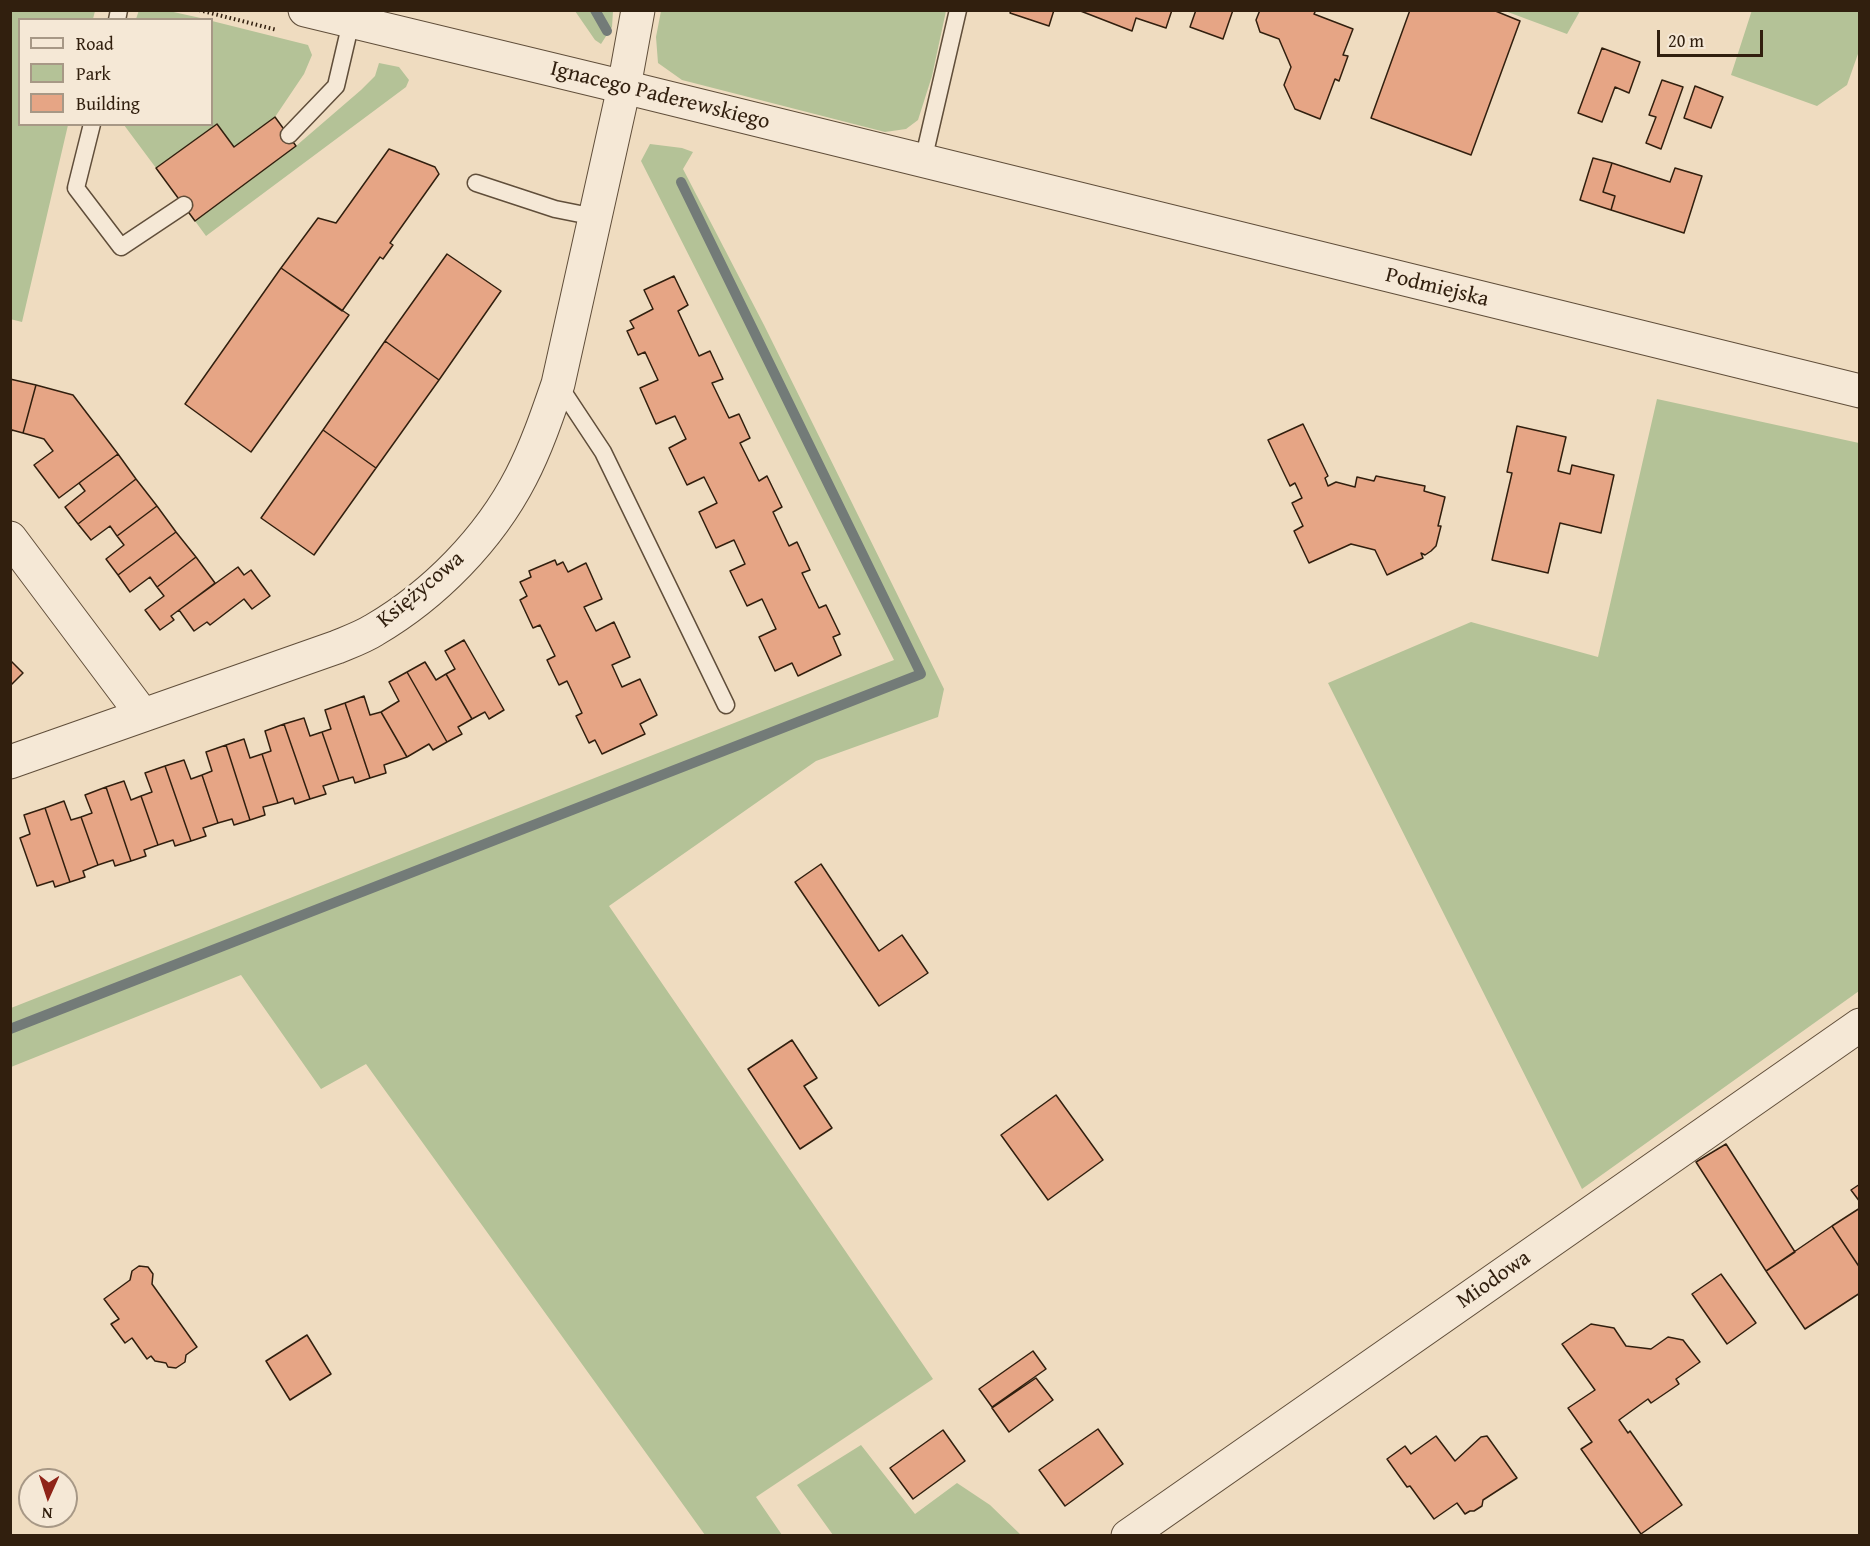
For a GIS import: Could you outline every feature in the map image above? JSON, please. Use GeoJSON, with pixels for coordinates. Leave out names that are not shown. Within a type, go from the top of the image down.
{"type":"FeatureCollection","features":[{"type":"Feature","properties":{"kind":"street","name":"Ignacego Paderewskiego"},"geometry":{"type":"LineString","coordinates":[[305,10],[1015,184]]}},
{"type":"Feature","properties":{"kind":"street","name":"Księżycowa"},"geometry":{"type":"LineString","coordinates":[[10,762],[337,647],[374,631],[415,601],[455,567],[498,514],[521,478],[542,432],[558,384],[624,87],[638,10]]}},
{"type":"Feature","properties":{"kind":"street","name":"Podmiejska"},"geometry":{"type":"LineString","coordinates":[[1015,184],[1860,391]]}},
{"type":"Feature","properties":{"kind":"street"},"geometry":{"type":"LineString","coordinates":[[10,538],[142,714]]}},
{"type":"Feature","properties":{"kind":"street","name":"Miodowa"},"geometry":{"type":"LineString","coordinates":[[1128,1536],[1860,1024]]}},
{"type":"Feature","properties":{"kind":"lane"},"geometry":{"type":"LineString","coordinates":[[923,161],[958,10]]}},
{"type":"Feature","properties":{"kind":"lane"},"geometry":{"type":"LineString","coordinates":[[289,135],[336,86],[351,22]]}},
{"type":"Feature","properties":{"kind":"lane"},"geometry":{"type":"LineString","coordinates":[[92,126],[76,188],[121,247],[184,205]]}},
{"type":"Feature","properties":{"kind":"lane"},"geometry":{"type":"LineString","coordinates":[[476,183],[555,209],[595,217]]}},
{"type":"Feature","properties":{"kind":"lane"},"geometry":{"type":"LineString","coordinates":[[558,384],[603,453],[726,705]]}},
{"type":"Feature","properties":{"kind":"green space"},"geometry":{"type":"Polygon","coordinates":[[[11,10],[95,11],[93,18],[18,18],[18,126],[68,126],[22,322],[10,319],[11,10]]]}},
{"type":"Feature","properties":{"kind":"green space"},"geometry":{"type":"Polygon","coordinates":[[[139,10],[169,11],[200,18],[136,18],[139,10]]]}},
{"type":"Feature","properties":{"kind":"green space"},"geometry":{"type":"Polygon","coordinates":[[[661,10],[946,11],[932,76],[918,120],[906,129],[885,132],[682,80],[658,63],[656,37],[661,10]]]}},
{"type":"Feature","properties":{"kind":"green space"},"geometry":{"type":"Polygon","coordinates":[[[1580,10],[1567,34],[1505,11],[1580,10]]]}},
{"type":"Feature","properties":{"kind":"green space"},"geometry":{"type":"Polygon","coordinates":[[[1752,10],[1859,11],[1859,51],[1847,85],[1817,106],[1731,75],[1752,10]]]}},
{"type":"Feature","properties":{"kind":"green space"},"geometry":{"type":"Polygon","coordinates":[[[575,11],[613,11],[612,27],[601,44],[595,40],[575,11]]]}},
{"type":"Feature","properties":{"kind":"green space"},"geometry":{"type":"Polygon","coordinates":[[[213,21],[308,45],[312,55],[304,74],[275,117],[234,147],[217,124],[156,168],[125,126],[213,126],[213,21]]]}},
{"type":"Feature","properties":{"kind":"green space"},"geometry":{"type":"Polygon","coordinates":[[[379,63],[399,67],[409,80],[406,87],[206,236],[195,221],[296,146],[375,76],[379,63]]]}},
{"type":"Feature","properties":{"kind":"green space"},"geometry":{"type":"Polygon","coordinates":[[[650,144],[682,148],[693,152],[683,169],[764,325],[944,689],[938,717],[816,761],[609,906],[933,1379],[756,1497],[782,1535],[705,1535],[366,1064],[321,1089],[241,975],[11,1067],[11,1008],[894,660],[641,161],[650,144]]]}},
{"type":"Feature","properties":{"kind":"green space"},"geometry":{"type":"Polygon","coordinates":[[[1657,399],[1859,443],[1859,991],[1582,1189],[1328,683],[1471,622],[1598,657],[1657,399]]]}},
{"type":"Feature","properties":{"kind":"green space"},"geometry":{"type":"Polygon","coordinates":[[[861,1445],[915,1514],[957,1483],[990,1505],[1021,1535],[833,1535],[797,1485],[861,1445]]]}},
{"type":"Feature","properties":{"kind":"building"},"geometry":{"type":"Polygon","coordinates":[[[1011,10],[1054,10],[1049,26],[1010,13],[1011,10]]]}},
{"type":"Feature","properties":{"kind":"building"},"geometry":{"type":"Polygon","coordinates":[[[1078,10],[1172,10],[1166,28],[1136,18],[1132,31],[1078,10]]]}},
{"type":"Feature","properties":{"kind":"building"},"geometry":{"type":"Polygon","coordinates":[[[1196,10],[1233,10],[1223,39],[1190,27],[1196,10]]]}},
{"type":"Feature","properties":{"kind":"building"},"geometry":{"type":"Polygon","coordinates":[[[1260,10],[1316,10],[1314,14],[1353,29],[1343,55],[1348,56],[1339,81],[1335,79],[1320,119],[1295,109],[1284,85],[1291,67],[1279,39],[1260,32],[1256,20],[1260,10]]]}},
{"type":"Feature","properties":{"kind":"building"},"geometry":{"type":"Polygon","coordinates":[[[1410,10],[1493,10],[1520,21],[1471,155],[1371,118],[1410,10]]]}},
{"type":"Feature","properties":{"kind":"building"},"geometry":{"type":"Polygon","coordinates":[[[1602,48],[1640,62],[1629,93],[1615,87],[1602,122],[1578,113],[1602,48]]]}},
{"type":"Feature","properties":{"kind":"building"},"geometry":{"type":"Polygon","coordinates":[[[1662,80],[1683,87],[1661,149],[1646,143],[1656,117],[1649,115],[1662,80]]]}},
{"type":"Feature","properties":{"kind":"building"},"geometry":{"type":"Polygon","coordinates":[[[1695,86],[1723,97],[1711,128],[1684,118],[1695,86]]]}},
{"type":"Feature","properties":{"kind":"building"},"geometry":{"type":"Polygon","coordinates":[[[275,117],[296,146],[195,221],[156,168],[217,124],[234,147],[275,117]]]}},
{"type":"Feature","properties":{"kind":"building"},"geometry":{"type":"Polygon","coordinates":[[[389,149],[435,167],[439,174],[390,243],[393,245],[383,259],[380,257],[342,311],[281,268],[318,218],[336,223],[389,149]]]}},
{"type":"Feature","properties":{"kind":"building"},"geometry":{"type":"Polygon","coordinates":[[[1593,158],[1612,163],[1603,192],[1615,196],[1611,210],[1580,200],[1593,158]]]}},
{"type":"Feature","properties":{"kind":"building"},"geometry":{"type":"Polygon","coordinates":[[[1612,163],[1670,182],[1675,168],[1702,176],[1684,233],[1611,210],[1615,196],[1603,192],[1612,163]]]}},
{"type":"Feature","properties":{"kind":"building"},"geometry":{"type":"Polygon","coordinates":[[[447,254],[501,291],[439,380],[385,341],[447,254]]]}},
{"type":"Feature","properties":{"kind":"building"},"geometry":{"type":"Polygon","coordinates":[[[281,268],[349,315],[251,452],[185,404],[281,268]]]}},
{"type":"Feature","properties":{"kind":"building"},"geometry":{"type":"Polygon","coordinates":[[[674,276],[688,305],[678,311],[699,356],[710,351],[723,379],[712,383],[729,418],[739,414],[750,438],[740,443],[759,481],[767,476],[782,507],[773,512],[789,546],[797,542],[810,570],[802,573],[819,608],[826,605],[840,634],[833,637],[841,655],[798,676],[792,663],[775,671],[759,637],[776,629],[762,599],[747,606],[730,571],[745,564],[734,540],[716,548],[699,512],[717,503],[704,477],[687,485],[669,448],[686,439],[675,416],[656,424],[640,388],[658,380],[645,352],[638,355],[627,331],[634,328],[630,321],[653,309],[644,290],[674,276]]]}},
{"type":"Feature","properties":{"kind":"building"},"geometry":{"type":"Polygon","coordinates":[[[385,341],[439,380],[376,468],[323,430],[385,341]]]}},
{"type":"Feature","properties":{"kind":"building"},"geometry":{"type":"Polygon","coordinates":[[[10,379],[36,385],[23,433],[12,430],[10,435],[10,379]]]}},
{"type":"Feature","properties":{"kind":"building"},"geometry":{"type":"Polygon","coordinates":[[[36,385],[73,395],[118,454],[59,498],[34,465],[53,451],[44,439],[23,433],[36,385]]]}},
{"type":"Feature","properties":{"kind":"building"},"geometry":{"type":"Polygon","coordinates":[[[1303,424],[1328,476],[1325,478],[1328,486],[1336,482],[1355,487],[1357,477],[1374,481],[1376,476],[1425,486],[1424,491],[1445,497],[1436,546],[1425,555],[1421,553],[1423,558],[1387,575],[1375,550],[1351,544],[1309,563],[1294,531],[1303,526],[1292,503],[1302,498],[1295,483],[1290,486],[1268,440],[1303,424]]]}},
{"type":"Feature","properties":{"kind":"building"},"geometry":{"type":"Polygon","coordinates":[[[1517,426],[1566,437],[1558,471],[1570,474],[1572,465],[1614,475],[1601,533],[1560,523],[1548,573],[1492,560],[1512,473],[1507,472],[1517,426]]]}},
{"type":"Feature","properties":{"kind":"building"},"geometry":{"type":"Polygon","coordinates":[[[323,430],[376,468],[314,555],[261,518],[323,430]]]}},
{"type":"Feature","properties":{"kind":"building"},"geometry":{"type":"Polygon","coordinates":[[[118,454],[136,479],[78,524],[65,507],[85,491],[79,483],[118,454]]]}},
{"type":"Feature","properties":{"kind":"building"},"geometry":{"type":"Polygon","coordinates":[[[136,479],[157,506],[117,536],[110,526],[91,540],[78,524],[136,479]]]}},
{"type":"Feature","properties":{"kind":"building"},"geometry":{"type":"Polygon","coordinates":[[[157,506],[176,532],[118,575],[106,559],[124,545],[117,536],[157,506]]]}},
{"type":"Feature","properties":{"kind":"building"},"geometry":{"type":"Polygon","coordinates":[[[176,532],[196,557],[157,587],[150,577],[130,592],[118,575],[176,532]]]}},
{"type":"Feature","properties":{"kind":"building"},"geometry":{"type":"Polygon","coordinates":[[[196,557],[215,583],[171,616],[174,620],[160,630],[145,610],[164,596],[157,587],[196,557]]]}},
{"type":"Feature","properties":{"kind":"building"},"geometry":{"type":"Polygon","coordinates":[[[555,560],[557,565],[563,562],[568,572],[586,563],[602,599],[584,607],[596,631],[614,622],[630,657],[612,665],[622,687],[640,679],[657,715],[640,724],[645,734],[602,754],[595,740],[589,743],[576,716],[582,713],[567,681],[559,685],[547,660],[555,656],[540,625],[533,628],[520,600],[527,596],[520,582],[531,577],[529,571],[555,560]]]}},
{"type":"Feature","properties":{"kind":"building"},"geometry":{"type":"Polygon","coordinates":[[[238,567],[244,575],[251,570],[270,596],[252,609],[244,599],[210,625],[207,622],[194,631],[179,610],[238,567]]]}},
{"type":"Feature","properties":{"kind":"building"},"geometry":{"type":"Polygon","coordinates":[[[464,640],[504,710],[489,719],[485,712],[472,719],[446,674],[455,669],[445,651],[464,640]]]}},
{"type":"Feature","properties":{"kind":"building"},"geometry":{"type":"Polygon","coordinates":[[[10,660],[23,673],[10,686],[10,660]]]}},
{"type":"Feature","properties":{"kind":"building"},"geometry":{"type":"Polygon","coordinates":[[[425,662],[436,680],[446,674],[472,719],[458,727],[462,734],[447,742],[407,672],[425,662]]]}},
{"type":"Feature","properties":{"kind":"building"},"geometry":{"type":"Polygon","coordinates":[[[407,672],[447,742],[433,750],[429,744],[407,757],[381,712],[399,701],[389,682],[407,672]]]}},
{"type":"Feature","properties":{"kind":"building"},"geometry":{"type":"Polygon","coordinates":[[[364,696],[370,715],[381,712],[407,757],[384,765],[386,773],[370,778],[345,703],[364,696]]]}},
{"type":"Feature","properties":{"kind":"building"},"geometry":{"type":"Polygon","coordinates":[[[345,703],[370,778],[355,783],[353,777],[339,781],[322,732],[331,729],[325,710],[345,703]]]}},
{"type":"Feature","properties":{"kind":"building"},"geometry":{"type":"Polygon","coordinates":[[[304,718],[310,736],[322,732],[339,781],[323,786],[326,794],[310,799],[284,724],[304,718]]]}},
{"type":"Feature","properties":{"kind":"building"},"geometry":{"type":"Polygon","coordinates":[[[284,724],[310,799],[295,804],[293,798],[278,803],[262,754],[271,751],[265,731],[284,724]]]}},
{"type":"Feature","properties":{"kind":"building"},"geometry":{"type":"Polygon","coordinates":[[[244,739],[250,758],[262,754],[278,803],[263,807],[265,815],[250,820],[226,745],[244,739]]]}},
{"type":"Feature","properties":{"kind":"building"},"geometry":{"type":"Polygon","coordinates":[[[226,745],[250,820],[234,825],[232,819],[218,823],[202,775],[212,771],[206,752],[226,745]]]}},
{"type":"Feature","properties":{"kind":"building"},"geometry":{"type":"Polygon","coordinates":[[[184,760],[191,779],[202,775],[218,823],[203,828],[206,836],[191,841],[165,766],[184,760]]]}},
{"type":"Feature","properties":{"kind":"building"},"geometry":{"type":"Polygon","coordinates":[[[165,766],[191,841],[175,846],[173,840],[158,845],[141,796],[152,792],[145,773],[165,766]]]}},
{"type":"Feature","properties":{"kind":"building"},"geometry":{"type":"Polygon","coordinates":[[[124,781],[131,800],[141,796],[158,845],[144,850],[146,856],[131,861],[106,787],[124,781]]]}},
{"type":"Feature","properties":{"kind":"building"},"geometry":{"type":"Polygon","coordinates":[[[106,787],[131,861],[115,866],[113,860],[98,865],[81,817],[92,813],[85,795],[106,787]]]}},
{"type":"Feature","properties":{"kind":"building"},"geometry":{"type":"Polygon","coordinates":[[[64,801],[71,820],[81,817],[98,865],[83,871],[85,877],[70,882],[45,808],[64,801]]]}},
{"type":"Feature","properties":{"kind":"building"},"geometry":{"type":"Polygon","coordinates":[[[45,808],[70,882],[55,887],[53,881],[37,886],[20,838],[30,834],[24,815],[45,808]]]}},
{"type":"Feature","properties":{"kind":"building"},"geometry":{"type":"Polygon","coordinates":[[[821,864],[879,951],[902,935],[928,973],[879,1006],[795,882],[821,864]]]}},
{"type":"Feature","properties":{"kind":"building"},"geometry":{"type":"Polygon","coordinates":[[[792,1040],[817,1078],[804,1086],[832,1128],[800,1149],[748,1069],[792,1040]]]}},
{"type":"Feature","properties":{"kind":"building"},"geometry":{"type":"Polygon","coordinates":[[[1056,1095],[1103,1160],[1048,1200],[1001,1135],[1056,1095]]]}},
{"type":"Feature","properties":{"kind":"building"},"geometry":{"type":"Polygon","coordinates":[[[1726,1144],[1795,1252],[1766,1271],[1696,1162],[1726,1144]]]}},
{"type":"Feature","properties":{"kind":"building"},"geometry":{"type":"Polygon","coordinates":[[[1860,1184],[1860,1202],[1851,1190],[1860,1184]]]}},
{"type":"Feature","properties":{"kind":"building"},"geometry":{"type":"Polygon","coordinates":[[[1860,1208],[1860,1268],[1832,1226],[1860,1208]]]}},
{"type":"Feature","properties":{"kind":"building"},"geometry":{"type":"Polygon","coordinates":[[[1832,1226],[1860,1268],[1860,1293],[1805,1329],[1766,1271],[1832,1226]]]}},
{"type":"Feature","properties":{"kind":"building"},"geometry":{"type":"Polygon","coordinates":[[[139,1266],[148,1267],[153,1274],[152,1284],[197,1347],[186,1355],[185,1362],[176,1368],[155,1361],[151,1356],[147,1359],[132,1338],[125,1343],[111,1324],[119,1319],[104,1299],[130,1280],[132,1271],[139,1266]]]}},
{"type":"Feature","properties":{"kind":"building"},"geometry":{"type":"Polygon","coordinates":[[[1721,1274],[1756,1323],[1727,1344],[1692,1294],[1721,1274]]]}},
{"type":"Feature","properties":{"kind":"building"},"geometry":{"type":"Polygon","coordinates":[[[1591,1324],[1614,1328],[1626,1346],[1651,1349],[1668,1337],[1683,1340],[1700,1362],[1676,1379],[1679,1384],[1651,1403],[1648,1399],[1619,1420],[1628,1433],[1630,1431],[1682,1505],[1641,1534],[1581,1449],[1592,1442],[1568,1408],[1595,1390],[1562,1344],[1591,1324]]]}},
{"type":"Feature","properties":{"kind":"building"},"geometry":{"type":"Polygon","coordinates":[[[307,1335],[331,1374],[290,1400],[266,1361],[307,1335]]]}},
{"type":"Feature","properties":{"kind":"building"},"geometry":{"type":"Polygon","coordinates":[[[1033,1351],[1046,1369],[992,1407],[979,1389],[1033,1351]]]}},
{"type":"Feature","properties":{"kind":"building"},"geometry":{"type":"Polygon","coordinates":[[[1036,1378],[1053,1400],[1009,1432],[992,1408],[1036,1378]]]}},
{"type":"Feature","properties":{"kind":"building"},"geometry":{"type":"Polygon","coordinates":[[[1098,1429],[1123,1464],[1065,1506],[1039,1470],[1098,1429]]]}},
{"type":"Feature","properties":{"kind":"building"},"geometry":{"type":"Polygon","coordinates":[[[943,1430],[965,1461],[913,1499],[890,1468],[943,1430]]]}},
{"type":"Feature","properties":{"kind":"building"},"geometry":{"type":"Polygon","coordinates":[[[1436,1436],[1455,1461],[1481,1437],[1487,1436],[1517,1478],[1483,1500],[1482,1506],[1474,1511],[1465,1514],[1457,1503],[1434,1519],[1387,1459],[1405,1446],[1411,1454],[1436,1436]]]}},
{"type":"Feature","properties":{"kind":"waterway"},"geometry":{"type":"LineString","coordinates":[[595,10],[607,31]]}},
{"type":"Feature","properties":{"kind":"waterway"},"geometry":{"type":"LineString","coordinates":[[10,1029],[921,674],[681,182]]}}]}
